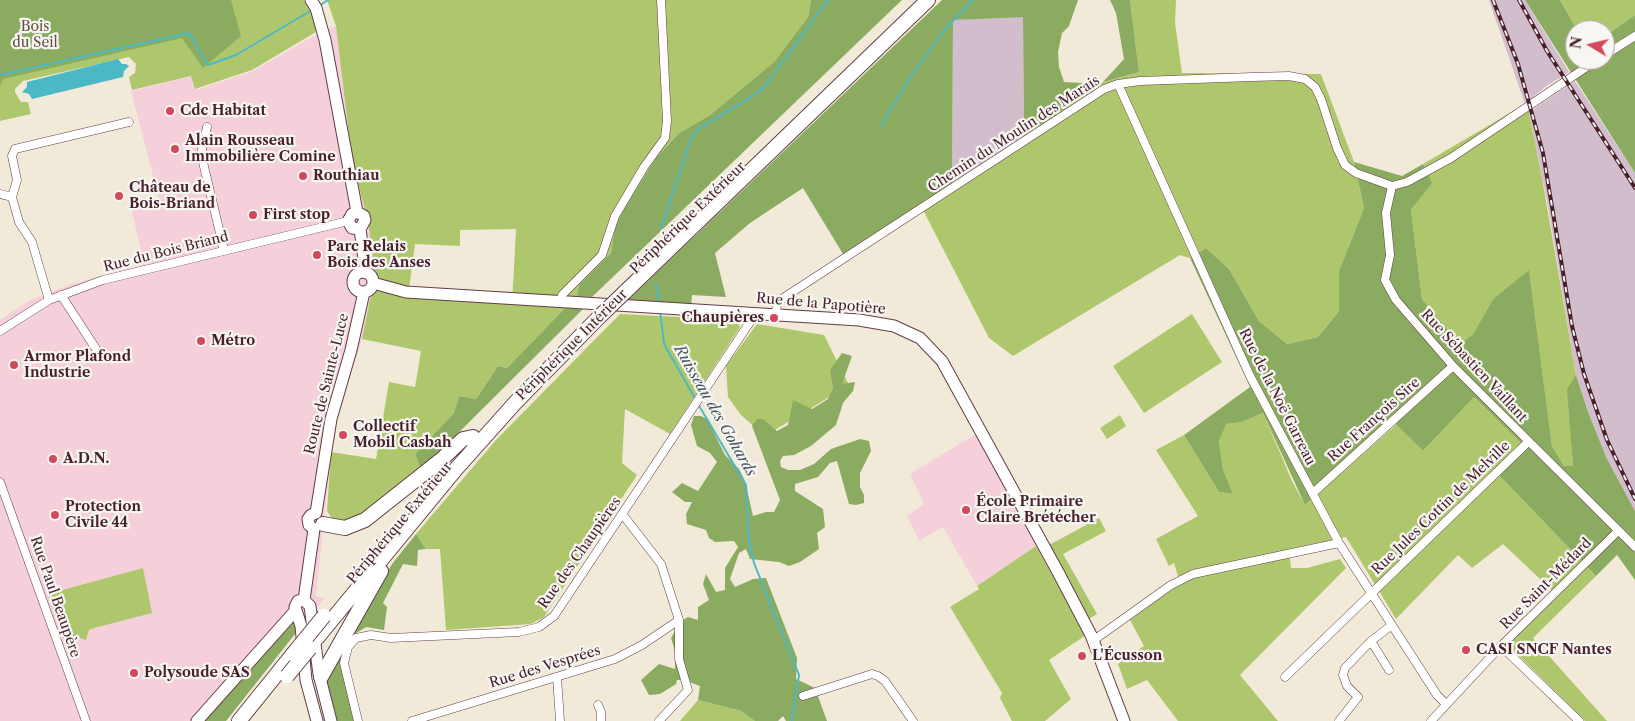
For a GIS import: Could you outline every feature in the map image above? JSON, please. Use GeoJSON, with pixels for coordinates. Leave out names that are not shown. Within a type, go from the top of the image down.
{"type":"FeatureCollection","features":[{"type":"Feature","properties":{"kind":"highway","name":"Périphérique Extérieur"},"geometry":{"type":"LineString","coordinates":[[620,290],[915,0]]}},
{"type":"Feature","properties":{"kind":"highway","name":"Périphérique Intérieur"},"geometry":{"type":"LineString","coordinates":[[250,721],[399,537],[594,315],[928,0]]}},
{"type":"Feature","properties":{"kind":"highway","name":"Périphérique Extérieur"},"geometry":{"type":"LineString","coordinates":[[238,721],[473,436],[594,315]]}},
{"type":"Feature","properties":{"kind":"highway"},"geometry":{"type":"LineString","coordinates":[[318,522],[334,528],[345,528],[365,520],[442,459],[464,439],[473,436]]}},
{"type":"Feature","properties":{"kind":"highway"},"geometry":{"type":"LineString","coordinates":[[315,680],[376,578],[397,548],[399,537]]}},
{"type":"Feature","properties":{"kind":"street"},"geometry":{"type":"LineString","coordinates":[[560,302],[562,295],[602,255],[615,216],[644,167],[665,138],[667,121],[660,0]]}},
{"type":"Feature","properties":{"kind":"street"},"geometry":{"type":"LineString","coordinates":[[315,8],[325,40],[357,212],[364,216],[366,220],[360,229],[366,273]]}},
{"type":"Feature","properties":{"kind":"street"},"geometry":{"type":"LineString","coordinates":[[1615,49],[1635,36]]}},
{"type":"Feature","properties":{"kind":"street"},"geometry":{"type":"LineString","coordinates":[[1392,186],[1407,182],[1452,158],[1582,70]]}},
{"type":"Feature","properties":{"kind":"street","name":"Chemin du Moulin des Marais"},"geometry":{"type":"LineString","coordinates":[[776,315],[777,302],[1104,89],[1118,84],[1140,81],[1289,76],[1305,79],[1315,87],[1321,99],[1337,148],[1345,165],[1356,172],[1392,186]]}},
{"type":"Feature","properties":{"kind":"street","name":"Rue de la Noë Garreau"},"geometry":{"type":"LineString","coordinates":[[1118,84],[1250,376],[1339,543],[1437,695],[1445,703]]}},
{"type":"Feature","properties":{"kind":"street"},"geometry":{"type":"LineString","coordinates":[[49,300],[32,242],[19,222],[12,197],[17,180],[12,156],[15,149],[129,122]]}},
{"type":"Feature","properties":{"kind":"street"},"geometry":{"type":"LineString","coordinates":[[207,127],[201,154],[224,250]]}},
{"type":"Feature","properties":{"kind":"street","name":"Rue Sébastien Vaillant"},"geometry":{"type":"LineString","coordinates":[[1392,186],[1386,213],[1390,255],[1385,280],[1396,300],[1453,366],[1617,532],[1635,547]]}},
{"type":"Feature","properties":{"kind":"street"},"geometry":{"type":"LineString","coordinates":[[0,194],[12,197]]}},
{"type":"Feature","properties":{"kind":"street"},"geometry":{"type":"LineString","coordinates":[[357,212],[352,214],[348,222],[352,228],[360,229]]}},
{"type":"Feature","properties":{"kind":"street","name":"Rue du Bois Briand"},"geometry":{"type":"LineString","coordinates":[[0,331],[49,300],[103,280],[348,222]]}},
{"type":"Feature","properties":{"kind":"street"},"geometry":{"type":"LineString","coordinates":[[359,273],[366,273],[372,278],[373,284],[370,290],[364,292],[356,289],[353,282],[359,273]]}},
{"type":"Feature","properties":{"kind":"street","name":"Rue de la Papotière"},"geometry":{"type":"LineString","coordinates":[[373,284],[406,292],[878,322],[908,331],[932,349],[942,361],[997,459],[1094,640],[1124,721]]}},
{"type":"Feature","properties":{"kind":"street","name":"Route de Sainte-Luce"},"geometry":{"type":"LineString","coordinates":[[301,611],[298,601],[304,600],[318,522],[329,429],[364,292]]}},
{"type":"Feature","properties":{"kind":"street"},"geometry":{"type":"LineString","coordinates":[[61,295],[96,349]]}},
{"type":"Feature","properties":{"kind":"street","name":"Rue des Chaupières"},"geometry":{"type":"LineString","coordinates":[[358,721],[344,668],[346,651],[354,640],[371,635],[397,638],[519,632],[539,627],[558,610],[756,313]]}},
{"type":"Feature","properties":{"kind":"street","name":"Rue François Sire"},"geometry":{"type":"LineString","coordinates":[[1313,493],[1453,366]]}},
{"type":"Feature","properties":{"kind":"street","name":"Rue Jules Cottin de Melville"},"geometry":{"type":"LineString","coordinates":[[1285,677],[1528,442]]}},
{"type":"Feature","properties":{"kind":"street","name":"Rue Paul Beaupère"},"geometry":{"type":"LineString","coordinates":[[0,482],[86,721]]}},
{"type":"Feature","properties":{"kind":"street"},"geometry":{"type":"LineString","coordinates":[[623,515],[661,564],[679,620],[679,659],[688,690],[659,721]]}},
{"type":"Feature","properties":{"kind":"street","name":"Rue Saint-Médard"},"geometry":{"type":"LineString","coordinates":[[1431,721],[1445,703],[1501,646],[1617,532]]}},
{"type":"Feature","properties":{"kind":"street"},"geometry":{"type":"LineString","coordinates":[[1094,640],[1171,585],[1193,574],[1339,543]]}},
{"type":"Feature","properties":{"kind":"street"},"geometry":{"type":"LineString","coordinates":[[301,611],[315,680],[317,721]]}},
{"type":"Feature","properties":{"kind":"street"},"geometry":{"type":"LineString","coordinates":[[197,721],[301,611]]}},
{"type":"Feature","properties":{"kind":"street","name":"Rue des Vesprées"},"geometry":{"type":"LineString","coordinates":[[412,721],[429,719],[557,676],[615,659],[642,645],[679,620]]}},
{"type":"Feature","properties":{"kind":"street"},"geometry":{"type":"LineString","coordinates":[[1339,721],[1358,697],[1347,686],[1343,675],[1345,668],[1371,641],[1392,625]]}},
{"type":"Feature","properties":{"kind":"street"},"geometry":{"type":"LineString","coordinates":[[1371,641],[1390,670]]}},
{"type":"Feature","properties":{"kind":"street"},"geometry":{"type":"LineString","coordinates":[[1501,646],[1578,721]]}},
{"type":"Feature","properties":{"kind":"street"},"geometry":{"type":"LineString","coordinates":[[803,696],[872,674],[885,681],[913,721]]}},
{"type":"Feature","properties":{"kind":"street"},"geometry":{"type":"LineString","coordinates":[[557,676],[560,721]]}},
{"type":"Feature","properties":{"kind":"street"},"geometry":{"type":"LineString","coordinates":[[315,680],[331,721]]}},
{"type":"Feature","properties":{"kind":"street"},"geometry":{"type":"LineString","coordinates":[[598,705],[601,712],[601,721]]}},
{"type":"Feature","properties":{"kind":"shaded area"},"geometry":{"type":"Polygon","coordinates":[[[1489,0],[1525,0],[1565,65],[1565,70],[1569,72],[1545,87],[1525,104],[1489,0]]]}},
{"type":"Feature","properties":{"kind":"shaded area"},"geometry":{"type":"Polygon","coordinates":[[[1023,16],[1024,142],[952,189],[953,20],[1023,16]]]}},
{"type":"Feature","properties":{"kind":"shaded area"},"geometry":{"type":"Polygon","coordinates":[[[336,26],[352,160],[368,221],[375,273],[373,295],[370,299],[362,339],[337,420],[332,445],[316,596],[325,598],[303,624],[201,721],[0,721],[0,320],[32,299],[69,285],[144,264],[131,207],[159,199],[131,91],[192,76],[196,90],[253,71],[317,34],[336,26]]]}},
{"type":"Feature","properties":{"kind":"shaded area"},"geometry":{"type":"Polygon","coordinates":[[[1575,81],[1635,173],[1635,511],[1607,459],[1588,412],[1576,375],[1548,206],[1529,112],[1575,81]]]}},
{"type":"Feature","properties":{"kind":"shaded area","name":"École Primaire Claire Brétécher"},"geometry":{"type":"Polygon","coordinates":[[[976,434],[1036,546],[977,586],[943,527],[919,541],[907,516],[924,504],[910,474],[976,434]]]}},
{"type":"Feature","properties":{"kind":"green space"},"geometry":{"type":"Polygon","coordinates":[[[0,0],[304,0],[314,19],[316,32],[252,70],[195,89],[191,76],[132,90],[129,77],[135,73],[136,64],[129,57],[23,81],[15,89],[15,92],[21,102],[28,102],[31,114],[0,121],[0,0]]]}},
{"type":"Feature","properties":{"kind":"green space","name":"Bois du Seil"},"geometry":{"type":"Polygon","coordinates":[[[0,0],[231,0],[241,36],[203,68],[182,38],[3,79],[0,86],[0,0]]]}},
{"type":"Feature","properties":{"kind":"green space"},"geometry":{"type":"Polygon","coordinates":[[[327,0],[811,0],[808,17],[774,62],[710,115],[679,133],[656,158],[625,207],[615,227],[611,253],[579,285],[577,296],[592,297],[583,309],[565,308],[507,368],[498,366],[476,399],[459,396],[454,413],[415,454],[421,470],[372,507],[355,517],[343,520],[333,520],[327,511],[331,452],[376,459],[389,382],[415,387],[421,351],[362,339],[370,299],[373,295],[375,273],[368,221],[352,160],[336,26],[327,0]],[[516,229],[460,230],[460,246],[415,244],[408,297],[512,304],[516,229]]]}},
{"type":"Feature","properties":{"kind":"green space"},"geometry":{"type":"Polygon","coordinates":[[[811,0],[902,0],[592,297],[577,296],[579,285],[611,253],[615,227],[625,207],[656,158],[679,133],[710,115],[774,62],[808,17],[811,0]]]}},
{"type":"Feature","properties":{"kind":"green space"},"geometry":{"type":"Polygon","coordinates":[[[942,0],[1078,0],[1069,26],[1062,33],[1058,52],[1059,67],[1064,82],[1101,84],[1034,129],[1024,133],[1023,17],[953,20],[952,189],[846,259],[803,188],[750,223],[715,253],[726,297],[692,295],[691,306],[628,300],[942,0]]]}},
{"type":"Feature","properties":{"kind":"green space"},"geometry":{"type":"Polygon","coordinates":[[[1110,0],[1130,0],[1139,72],[1103,82],[1124,59],[1116,13],[1110,0]]]}},
{"type":"Feature","properties":{"kind":"green space"},"geometry":{"type":"Polygon","coordinates":[[[1130,0],[1176,0],[1175,23],[1182,73],[1321,74],[1354,162],[1364,208],[1339,271],[1339,311],[1318,337],[1287,344],[1259,321],[1229,269],[1206,248],[1190,258],[1180,255],[1013,356],[989,338],[922,208],[1024,142],[1024,133],[1034,129],[1103,82],[1139,72],[1130,0]]]}},
{"type":"Feature","properties":{"kind":"green space"},"geometry":{"type":"Polygon","coordinates":[[[1525,0],[1560,0],[1571,20],[1565,20],[1565,63],[1525,0]]]}},
{"type":"Feature","properties":{"kind":"green space"},"geometry":{"type":"Polygon","coordinates":[[[1560,0],[1635,0],[1635,15],[1615,29],[1615,20],[1571,20],[1560,0]]]}},
{"type":"Feature","properties":{"kind":"green space"},"geometry":{"type":"Polygon","coordinates":[[[1635,15],[1635,173],[1570,70],[1615,70],[1615,29],[1635,15]]]}},
{"type":"Feature","properties":{"kind":"green space"},"geometry":{"type":"Polygon","coordinates":[[[1525,104],[1529,112],[1542,178],[1576,375],[1568,390],[1573,466],[1564,466],[1552,446],[1529,271],[1493,299],[1473,334],[1460,344],[1422,299],[1411,210],[1431,183],[1423,164],[1525,104]]]}},
{"type":"Feature","properties":{"kind":"green space"},"geometry":{"type":"Polygon","coordinates":[[[1354,162],[1402,176],[1423,164],[1432,183],[1411,210],[1422,299],[1460,344],[1473,334],[1493,299],[1529,270],[1552,446],[1564,466],[1573,466],[1567,389],[1576,375],[1588,412],[1607,459],[1635,511],[1635,580],[1617,555],[1596,576],[1493,469],[1521,443],[1474,397],[1423,451],[1396,424],[1305,505],[1263,413],[1242,422],[1226,424],[1219,441],[1223,469],[1233,494],[1219,492],[1184,435],[1250,387],[1190,258],[1206,248],[1229,269],[1259,321],[1287,344],[1318,337],[1339,311],[1339,271],[1364,208],[1354,162]]]}},
{"type":"Feature","properties":{"kind":"green space"},"geometry":{"type":"Polygon","coordinates":[[[565,308],[583,309],[421,470],[415,454],[454,413],[459,396],[476,399],[498,366],[507,368],[565,308]]]}},
{"type":"Feature","properties":{"kind":"green space"},"geometry":{"type":"Polygon","coordinates":[[[620,314],[737,320],[740,327],[670,434],[625,409],[622,463],[637,475],[544,617],[531,624],[446,630],[440,549],[426,549],[416,534],[496,440],[620,314]]]}},
{"type":"Feature","properties":{"kind":"green space"},"geometry":{"type":"Polygon","coordinates":[[[1192,314],[1222,362],[1144,413],[1113,366],[1192,314]]]}},
{"type":"Feature","properties":{"kind":"green space"},"geometry":{"type":"Polygon","coordinates":[[[757,324],[824,335],[849,385],[765,436],[741,415],[728,397],[726,366],[757,324]]]}},
{"type":"Feature","properties":{"kind":"green space"},"geometry":{"type":"Polygon","coordinates":[[[842,353],[852,356],[842,384],[855,382],[853,391],[843,403],[836,425],[811,446],[794,455],[783,456],[780,461],[781,467],[788,470],[800,470],[814,464],[831,449],[860,439],[869,441],[871,451],[860,473],[860,487],[864,495],[864,503],[849,504],[837,461],[830,463],[818,477],[795,484],[795,491],[823,509],[825,527],[817,533],[819,549],[800,562],[789,566],[779,562],[750,559],[746,549],[739,553],[730,579],[735,587],[753,579],[766,578],[797,658],[796,679],[815,688],[827,721],[786,721],[783,716],[778,721],[755,721],[741,711],[698,700],[700,686],[684,680],[677,680],[676,684],[660,694],[649,695],[641,680],[659,664],[675,669],[675,651],[671,638],[675,631],[683,628],[683,620],[688,617],[698,620],[698,607],[709,600],[703,584],[706,574],[716,592],[725,590],[725,568],[738,547],[734,541],[715,542],[709,538],[706,530],[687,524],[686,514],[692,502],[685,502],[672,492],[682,483],[698,491],[717,462],[710,453],[697,446],[691,425],[694,416],[701,416],[707,419],[725,455],[739,469],[745,481],[753,516],[774,512],[780,500],[752,426],[757,419],[763,419],[777,431],[788,425],[793,400],[812,409],[828,399],[833,388],[830,370],[842,353]]]}},
{"type":"Feature","properties":{"kind":"green space"},"geometry":{"type":"Polygon","coordinates":[[[1474,397],[1521,443],[1493,469],[1596,576],[1533,638],[1607,721],[1585,721],[1508,645],[1557,595],[1503,544],[1472,568],[1458,555],[1396,619],[1346,537],[1289,549],[1291,568],[1307,568],[1340,559],[1346,568],[1240,675],[1278,721],[1178,721],[1147,680],[1127,689],[1118,664],[1144,646],[1130,620],[1180,583],[1174,563],[1169,566],[1156,539],[1198,516],[1156,450],[1184,435],[1219,492],[1233,494],[1223,469],[1219,441],[1225,424],[1242,422],[1263,413],[1292,481],[1305,505],[1397,424],[1423,451],[1474,397]]]}},
{"type":"Feature","properties":{"kind":"green space"},"geometry":{"type":"Polygon","coordinates":[[[1120,415],[1126,426],[1107,439],[1100,428],[1120,415]]]}},
{"type":"Feature","properties":{"kind":"green space"},"geometry":{"type":"Polygon","coordinates":[[[1099,518],[1106,531],[1063,554],[1097,614],[1089,619],[1049,545],[1099,518]]]}},
{"type":"Feature","properties":{"kind":"green space"},"geometry":{"type":"Polygon","coordinates":[[[416,534],[426,549],[418,550],[417,566],[403,564],[383,603],[387,607],[384,630],[366,627],[355,634],[348,642],[392,564],[416,534]]]}},
{"type":"Feature","properties":{"kind":"green space"},"geometry":{"type":"Polygon","coordinates":[[[1036,546],[1086,635],[1049,660],[1071,699],[1045,721],[1012,721],[1000,698],[1002,693],[950,607],[979,589],[977,586],[1036,546]]]}},
{"type":"Feature","properties":{"kind":"green space"},"geometry":{"type":"Polygon","coordinates":[[[143,568],[152,613],[89,630],[86,640],[67,634],[63,639],[48,594],[143,568]]]}},
{"type":"Feature","properties":{"kind":"green space"},"geometry":{"type":"Polygon","coordinates":[[[294,615],[303,624],[226,721],[201,721],[294,615]]]}},
{"type":"Feature","properties":{"kind":"green space"},"geometry":{"type":"Polygon","coordinates":[[[346,645],[342,668],[355,721],[335,721],[325,682],[346,645]]]}},
{"type":"Feature","properties":{"kind":"green space"},"geometry":{"type":"Polygon","coordinates":[[[698,700],[741,711],[755,721],[680,721],[698,700]]]}},
{"type":"Feature","properties":{"kind":"water"},"geometry":{"type":"Polygon","coordinates":[[[118,59],[122,64],[129,66],[124,71],[123,77],[32,99],[29,94],[22,92],[27,87],[27,82],[118,59]]]}},
{"type":"Feature","properties":{"kind":"waterway"},"geometry":{"type":"LineString","coordinates":[[319,6],[328,0]]}},
{"type":"Feature","properties":{"kind":"waterway","name":"Ruisseau des Gohards"},"geometry":{"type":"LineString","coordinates":[[661,228],[691,138],[700,128],[756,94],[768,82],[828,0]]}},
{"type":"Feature","properties":{"kind":"waterway"},"geometry":{"type":"LineString","coordinates":[[881,125],[911,76],[947,27],[973,0]]}},
{"type":"Feature","properties":{"kind":"waterway"},"geometry":{"type":"LineString","coordinates":[[0,75],[189,33],[208,65],[236,55],[312,10]]}},
{"type":"Feature","properties":{"kind":"waterway","name":"Ruisseau des Gohards"},"geometry":{"type":"LineString","coordinates":[[656,284],[659,304]]}},
{"type":"Feature","properties":{"kind":"waterway","name":"Ruisseau des Gohards"},"geometry":{"type":"LineString","coordinates":[[660,311],[664,344],[696,400]]}},
{"type":"Feature","properties":{"kind":"waterway","name":"Ruisseau des Gohards"},"geometry":{"type":"LineString","coordinates":[[698,404],[746,485],[749,542],[754,563],[799,675],[792,721]]}},
{"type":"Feature","properties":{"kind":"railway"},"geometry":{"type":"LineString","coordinates":[[1493,0],[1518,64],[1543,153],[1572,326],[1584,374],[1607,440],[1635,499]]}},
{"type":"Feature","properties":{"kind":"railway"},"geometry":{"type":"LineString","coordinates":[[1519,0],[1547,51],[1635,188]]}},
{"type":"Feature","properties":{"kind":"place","name":"Cdc Habitat"},"geometry":{"type":"Point","coordinates":[170,111]}},
{"type":"Feature","properties":{"kind":"place","name":"Alain Rousseau Immobilière Comine"},"geometry":{"type":"Point","coordinates":[175,149]}},
{"type":"Feature","properties":{"kind":"place","name":"Routhiau"},"geometry":{"type":"Point","coordinates":[303,176]}},
{"type":"Feature","properties":{"kind":"place","name":"Château de Bois-Briand"},"geometry":{"type":"Point","coordinates":[119,196]}},
{"type":"Feature","properties":{"kind":"place","name":"First stop"},"geometry":{"type":"Point","coordinates":[253,215]}},
{"type":"Feature","properties":{"kind":"place","name":"Parc Relais Bois des Anses"},"geometry":{"type":"Point","coordinates":[317,255]}},
{"type":"Feature","properties":{"kind":"place","name":"Chaupières"},"geometry":{"type":"Point","coordinates":[774,318]}},
{"type":"Feature","properties":{"kind":"place","name":"Métro"},"geometry":{"type":"Point","coordinates":[201,341]}},
{"type":"Feature","properties":{"kind":"place","name":"Armor Plafond Industrie"},"geometry":{"type":"Point","coordinates":[14,365]}},
{"type":"Feature","properties":{"kind":"place","name":"Collectif Mobil Casbah"},"geometry":{"type":"Point","coordinates":[343,435]}},
{"type":"Feature","properties":{"kind":"place","name":"A.D.N."},"geometry":{"type":"Point","coordinates":[53,459]}},
{"type":"Feature","properties":{"kind":"place","name":"École Primaire Claire Brétécher"},"geometry":{"type":"Point","coordinates":[966,510]}},
{"type":"Feature","properties":{"kind":"place","name":"Protection Civile 44"},"geometry":{"type":"Point","coordinates":[55,515]}},
{"type":"Feature","properties":{"kind":"place","name":"CASI SNCF Nantes"},"geometry":{"type":"Point","coordinates":[1466,650]}},
{"type":"Feature","properties":{"kind":"place","name":"L'Écusson"},"geometry":{"type":"Point","coordinates":[1082,656]}},
{"type":"Feature","properties":{"kind":"place","name":"Polysoude SAS"},"geometry":{"type":"Point","coordinates":[134,673]}}]}
